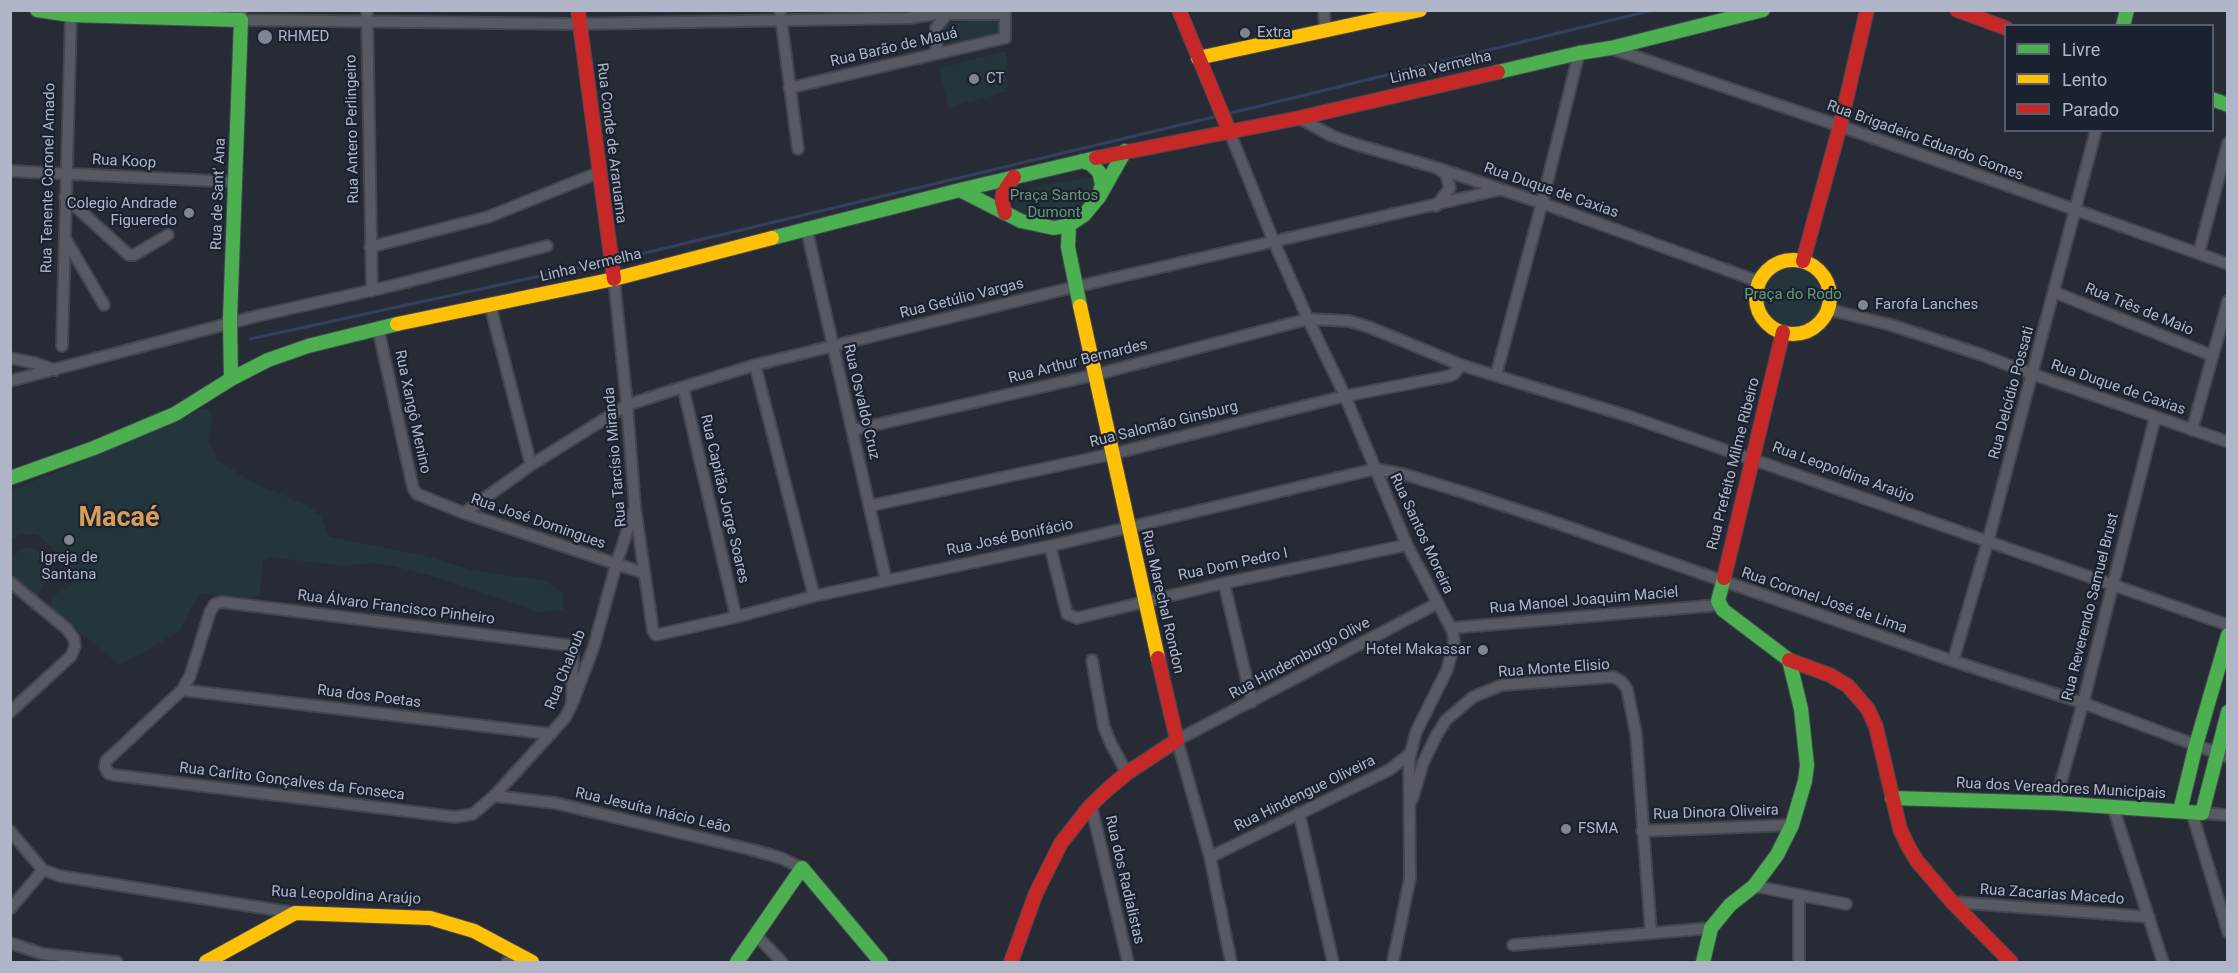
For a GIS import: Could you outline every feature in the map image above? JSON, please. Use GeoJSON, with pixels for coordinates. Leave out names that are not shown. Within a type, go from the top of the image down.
{"type":"FeatureCollection","features":[{"type":"Feature","properties":{"kind":"main road"},"geometry":{"type":"LineString","coordinates":[[37,10],[72,13],[241,15]]}},
{"type":"Feature","properties":{"kind":"main road"},"geometry":{"type":"LineString","coordinates":[[1179,10],[1226,121]]}},
{"type":"Feature","properties":{"kind":"main road"},"geometry":{"type":"LineString","coordinates":[[1198,58],[1420,10]]}},
{"type":"Feature","properties":{"kind":"main road","name":"Linha Vermelha"},"geometry":{"type":"LineString","coordinates":[[10,478],[94,448],[175,414],[231,379],[268,360],[308,346],[378,328],[614,279],[960,190],[1125,152],[1226,121],[1299,118],[1578,53],[1611,48],[1763,10]]}},
{"type":"Feature","properties":{"kind":"main road"},"geometry":{"type":"LineString","coordinates":[[1803,261],[1840,126],[1867,10]]}},
{"type":"Feature","properties":{"kind":"main road"},"geometry":{"type":"LineString","coordinates":[[1957,10],[2004,27]]}},
{"type":"Feature","properties":{"kind":"main road","name":"Rua de Sant' Ana"},"geometry":{"type":"LineString","coordinates":[[231,379],[230,325],[241,15]]}},
{"type":"Feature","properties":{"kind":"main road","name":"Rua Conde de Araruama"},"geometry":{"type":"LineString","coordinates":[[578,17],[614,279]]}},
{"type":"Feature","properties":{"kind":"main road"},"geometry":{"type":"LineString","coordinates":[[960,190],[1021,221],[1054,228],[1069,225],[1084,215],[1099,197],[1125,152]]}},
{"type":"Feature","properties":{"kind":"main road"},"geometry":{"type":"LineString","coordinates":[[1082,161],[1099,172],[1102,184],[1099,197]]}},
{"type":"Feature","properties":{"kind":"main road"},"geometry":{"type":"LineString","coordinates":[[1005,213],[1002,202],[1003,193],[1014,177]]}},
{"type":"Feature","properties":{"kind":"main road"},"geometry":{"type":"LineString","coordinates":[[1068,247],[1069,225]]}},
{"type":"Feature","properties":{"kind":"main road"},"geometry":{"type":"LineString","coordinates":[[1054,228],[1068,247]]}},
{"type":"Feature","properties":{"kind":"main road","name":"Rua Marechal Rondon"},"geometry":{"type":"LineString","coordinates":[[1068,247],[1144,602],[1177,740]]}},
{"type":"Feature","properties":{"kind":"main road"},"geometry":{"type":"LineString","coordinates":[[1803,261],[1823,276],[1829,292],[1827,309],[1813,328],[1799,333],[1783,332],[1773,328],[1760,312],[1756,292],[1764,274],[1777,263],[1803,261]]}},
{"type":"Feature","properties":{"kind":"main road","name":"Rua Prefeito Milme Ribeiro"},"geometry":{"type":"LineString","coordinates":[[1719,604],[1722,581],[1783,332]]}},
{"type":"Feature","properties":{"kind":"main road"},"geometry":{"type":"LineString","coordinates":[[1719,604],[1723,610],[1789,660],[1830,675],[1848,686],[1869,709],[1876,727],[1900,828],[1908,846],[1917,861],[1952,902],[2010,962]]}},
{"type":"Feature","properties":{"kind":"main road"},"geometry":{"type":"LineString","coordinates":[[2191,812],[2196,744],[2228,635]]}},
{"type":"Feature","properties":{"kind":"main road"},"geometry":{"type":"LineString","coordinates":[[1702,963],[1711,928],[1730,905],[1754,886],[1777,855],[1792,825],[1804,781],[1807,755],[1801,709],[1789,660]]}},
{"type":"Feature","properties":{"kind":"main road"},"geometry":{"type":"LineString","coordinates":[[2191,812],[2222,755],[2228,712]]}},
{"type":"Feature","properties":{"kind":"main road"},"geometry":{"type":"LineString","coordinates":[[1011,963],[1047,869],[1061,843],[1091,805],[1127,773],[1177,740]]}},
{"type":"Feature","properties":{"kind":"main road","name":"Rua dos Vereadores Municipais"},"geometry":{"type":"LineString","coordinates":[[1892,798],[2055,803],[2191,812]]}},
{"type":"Feature","properties":{"kind":"main road"},"geometry":{"type":"LineString","coordinates":[[737,963],[802,868],[881,963]]}},
{"type":"Feature","properties":{"kind":"main road"},"geometry":{"type":"LineString","coordinates":[[206,963],[295,913]]}},
{"type":"Feature","properties":{"kind":"main road","name":"Rua Leopoldina Araújo"},"geometry":{"type":"LineString","coordinates":[[295,913],[430,918],[474,931],[527,960]]}},
{"type":"Feature","properties":{"kind":"street","name":"Rua Antero Perlingeiro"},"geometry":{"type":"LineString","coordinates":[[367,10],[372,291]]}},
{"type":"Feature","properties":{"kind":"street"},"geometry":{"type":"LineString","coordinates":[[1324,10],[1324,32]]}},
{"type":"Feature","properties":{"kind":"street"},"geometry":{"type":"LineString","coordinates":[[909,18],[935,14],[1005,12]]}},
{"type":"Feature","properties":{"kind":"street","name":"Rua Barão de Mauá"},"geometry":{"type":"LineString","coordinates":[[789,88],[1005,38],[1005,12]]}},
{"type":"Feature","properties":{"kind":"street","name":"Rua Tenente Coronel Amado"},"geometry":{"type":"LineString","coordinates":[[62,346],[72,13]]}},
{"type":"Feature","properties":{"kind":"street"},"geometry":{"type":"LineString","coordinates":[[241,15],[367,23],[578,17],[883,14],[909,18],[936,28]]}},
{"type":"Feature","properties":{"kind":"street"},"geometry":{"type":"LineString","coordinates":[[937,53],[936,28],[947,14]]}},
{"type":"Feature","properties":{"kind":"street"},"geometry":{"type":"LineString","coordinates":[[781,16],[798,149]]}},
{"type":"Feature","properties":{"kind":"street","name":"Rua Brigadeiro Eduardo Gomes"},"geometry":{"type":"LineString","coordinates":[[1611,48],[1840,126],[2228,264]]}},
{"type":"Feature","properties":{"kind":"street"},"geometry":{"type":"LineString","coordinates":[[1496,375],[1542,203],[1578,53]]}},
{"type":"Feature","properties":{"kind":"street"},"geometry":{"type":"LineString","coordinates":[[1332,136],[1328,118],[1333,110]]}},
{"type":"Feature","properties":{"kind":"street","name":"Rua Duque de Caxias"},"geometry":{"type":"LineString","coordinates":[[1299,118],[1332,136],[1542,203],[1760,282]]}},
{"type":"Feature","properties":{"kind":"street","name":"Rua Santos Moreira"},"geometry":{"type":"LineString","coordinates":[[1226,121],[1274,242],[1344,396],[1407,545],[1436,604],[1451,628]]}},
{"type":"Feature","properties":{"kind":"street","name":"Rua Delcídio Possati"},"geometry":{"type":"LineString","coordinates":[[1953,661],[1988,542],[2096,132]]}},
{"type":"Feature","properties":{"kind":"street"},"geometry":{"type":"LineString","coordinates":[[2199,252],[2228,143]]}},
{"type":"Feature","properties":{"kind":"street"},"geometry":{"type":"LineString","coordinates":[[1436,206],[1450,188],[1446,174],[1437,168]]}},
{"type":"Feature","properties":{"kind":"street","name":"Rua Koop"},"geometry":{"type":"LineString","coordinates":[[10,171],[236,182]]}},
{"type":"Feature","properties":{"kind":"street"},"geometry":{"type":"LineString","coordinates":[[370,247],[488,218],[600,172]]}},
{"type":"Feature","properties":{"kind":"street","name":"Rua Getúlio Vargas"},"geometry":{"type":"LineString","coordinates":[[464,513],[531,465],[627,405],[683,387],[755,365],[1076,287],[1498,190]]}},
{"type":"Feature","properties":{"kind":"street"},"geometry":{"type":"LineString","coordinates":[[65,197],[129,255],[134,255],[168,235]]}},
{"type":"Feature","properties":{"kind":"street","name":"Rua Osvaldo Cruz"},"geometry":{"type":"LineString","coordinates":[[807,231],[886,580]]}},
{"type":"Feature","properties":{"kind":"street"},"geometry":{"type":"LineString","coordinates":[[64,237],[104,305]]}},
{"type":"Feature","properties":{"kind":"street"},"geometry":{"type":"LineString","coordinates":[[10,381],[261,315],[372,291],[547,246]]}},
{"type":"Feature","properties":{"kind":"street","name":"Rua Tarcísio Miranda"},"geometry":{"type":"LineString","coordinates":[[614,279],[635,507],[652,631]]}},
{"type":"Feature","properties":{"kind":"street","name":"Rua Três de Maio"},"geometry":{"type":"LineString","coordinates":[[2054,292],[2213,356]]}},
{"type":"Feature","properties":{"kind":"street"},"geometry":{"type":"LineString","coordinates":[[2192,430],[2228,301]]}},
{"type":"Feature","properties":{"kind":"street"},"geometry":{"type":"LineString","coordinates":[[490,305],[531,465]]}},
{"type":"Feature","properties":{"kind":"street","name":"Rua Duque de Caxias"},"geometry":{"type":"LineString","coordinates":[[1827,309],[1921,334],[2032,375],[2228,442]]}},
{"type":"Feature","properties":{"kind":"street","name":"Rua Leopoldina Araújo"},"geometry":{"type":"LineString","coordinates":[[1308,319],[1349,321],[1461,365],[1753,458],[1876,504],[2228,625]]}},
{"type":"Feature","properties":{"kind":"street","name":"Rua Arthur Bernardes"},"geometry":{"type":"LineString","coordinates":[[853,430],[1094,375],[1308,319]]}},
{"type":"Feature","properties":{"kind":"street","name":"Rua Xangô Menino"},"geometry":{"type":"LineString","coordinates":[[378,328],[413,488],[423,498]]}},
{"type":"Feature","properties":{"kind":"street"},"geometry":{"type":"LineString","coordinates":[[10,358],[55,370]]}},
{"type":"Feature","properties":{"kind":"street"},"geometry":{"type":"LineString","coordinates":[[755,365],[814,596]]}},
{"type":"Feature","properties":{"kind":"street","name":"Rua Salomão Ginsburg"},"geometry":{"type":"LineString","coordinates":[[869,506],[1112,454],[1344,396],[1449,376],[1454,374],[1461,365]]}},
{"type":"Feature","properties":{"kind":"street","name":"Rua Capitão Jorge Soares"},"geometry":{"type":"LineString","coordinates":[[683,387],[736,617]]}},
{"type":"Feature","properties":{"kind":"street","name":"Rua Reverendo Samuel Brust"},"geometry":{"type":"LineString","coordinates":[[2055,803],[2083,703],[2111,584],[2155,418]]}},
{"type":"Feature","properties":{"kind":"street","name":"Rua José Bonifácio"},"geometry":{"type":"LineString","coordinates":[[652,631],[659,636],[814,596],[1050,546],[1375,469]]}},
{"type":"Feature","properties":{"kind":"street","name":"Rua Coronel José de Lima"},"geometry":{"type":"LineString","coordinates":[[1375,469],[1403,474],[1466,493],[1686,567],[1953,661],[2083,703],[2222,755]]}},
{"type":"Feature","properties":{"kind":"street","name":"Rua José Domingues"},"geometry":{"type":"LineString","coordinates":[[423,498],[644,573]]}},
{"type":"Feature","properties":{"kind":"street","name":"Rua Chaloub"},"geometry":{"type":"LineString","coordinates":[[473,813],[494,796],[565,718],[594,646],[615,565],[635,507]]}},
{"type":"Feature","properties":{"kind":"street","name":"Rua Dom Pedro I"},"geometry":{"type":"LineString","coordinates":[[1050,546],[1067,614],[1077,618],[1224,583],[1407,545]]}},
{"type":"Feature","properties":{"kind":"street"},"geometry":{"type":"LineString","coordinates":[[10,582],[67,629],[74,639],[75,646],[71,656],[10,712]]}},
{"type":"Feature","properties":{"kind":"street"},"geometry":{"type":"LineString","coordinates":[[1224,583],[1252,702]]}},
{"type":"Feature","properties":{"kind":"street","name":"Rua Álvaro Francisco Pinheiro"},"geometry":{"type":"LineString","coordinates":[[182,690],[190,676],[210,612],[215,604],[222,602],[567,645],[572,648],[573,655],[572,704]]}},
{"type":"Feature","properties":{"kind":"street","name":"Rua Hindemburgo Olive"},"geometry":{"type":"LineString","coordinates":[[1177,740],[1436,604]]}},
{"type":"Feature","properties":{"kind":"street","name":"Rua Manoel Joaquim Maciel"},"geometry":{"type":"LineString","coordinates":[[1451,628],[1719,604]]}},
{"type":"Feature","properties":{"kind":"street"},"geometry":{"type":"LineString","coordinates":[[1393,963],[1410,878],[1408,778],[1411,753],[1416,732],[1452,656],[1454,644],[1451,628]]}},
{"type":"Feature","properties":{"kind":"street"},"geometry":{"type":"LineString","coordinates":[[1092,660],[1104,727],[1127,773]]}},
{"type":"Feature","properties":{"kind":"street","name":"Rua Monte Elisio"},"geometry":{"type":"LineString","coordinates":[[1408,812],[1423,763],[1436,736],[1446,720],[1460,706],[1486,690],[1502,685],[1613,677],[1621,681],[1627,689],[1636,733],[1650,933]]}},
{"type":"Feature","properties":{"kind":"street","name":"Rua dos Poetas"},"geometry":{"type":"LineString","coordinates":[[182,690],[551,734]]}},
{"type":"Feature","properties":{"kind":"street","name":"Rua Carlito Gonçalves da Fonseca"},"geometry":{"type":"LineString","coordinates":[[182,690],[106,760],[105,767],[108,773],[114,776],[455,817],[473,813]]}},
{"type":"Feature","properties":{"kind":"street","name":"Rua Marechal Rondon"},"geometry":{"type":"LineString","coordinates":[[1177,740],[1209,857],[1231,963]]}},
{"type":"Feature","properties":{"kind":"street","name":"Rua Hindengue Oliveira"},"geometry":{"type":"LineString","coordinates":[[1209,857],[1389,770],[1411,753]]}},
{"type":"Feature","properties":{"kind":"street","name":"Rua Jesuíta Inácio Leão"},"geometry":{"type":"LineString","coordinates":[[494,796],[527,798],[566,805],[756,851],[781,858],[802,868]]}},
{"type":"Feature","properties":{"kind":"street","name":"Rua dos Radialistas"},"geometry":{"type":"LineString","coordinates":[[1091,805],[1128,963]]}},
{"type":"Feature","properties":{"kind":"street"},"geometry":{"type":"LineString","coordinates":[[2113,807],[2163,963]]}},
{"type":"Feature","properties":{"kind":"street"},"geometry":{"type":"LineString","coordinates":[[2191,812],[2228,932]]}},
{"type":"Feature","properties":{"kind":"street","name":"Rua dos Vereadores Municipais"},"geometry":{"type":"LineString","coordinates":[[2191,812],[2228,815]]}},
{"type":"Feature","properties":{"kind":"street"},"geometry":{"type":"LineString","coordinates":[[1299,813],[1333,963]]}},
{"type":"Feature","properties":{"kind":"street","name":"Rua Dinora Oliveira"},"geometry":{"type":"LineString","coordinates":[[1642,831],[1792,825]]}},
{"type":"Feature","properties":{"kind":"street"},"geometry":{"type":"LineString","coordinates":[[10,831],[43,870],[10,909]]}},
{"type":"Feature","properties":{"kind":"street","name":"Rua Leopoldina Araújo"},"geometry":{"type":"LineString","coordinates":[[43,870],[60,876],[295,913]]}},
{"type":"Feature","properties":{"kind":"street"},"geometry":{"type":"LineString","coordinates":[[1754,886],[1846,904]]}},
{"type":"Feature","properties":{"kind":"street"},"geometry":{"type":"LineString","coordinates":[[1799,896],[1799,963]]}},
{"type":"Feature","properties":{"kind":"street","name":"Rua Zacarias Macedo"},"geometry":{"type":"LineString","coordinates":[[1952,902],[2150,917]]}},
{"type":"Feature","properties":{"kind":"street"},"geometry":{"type":"LineString","coordinates":[[1513,945],[1711,928]]}},
{"type":"Feature","properties":{"kind":"street"},"geometry":{"type":"LineString","coordinates":[[756,935],[782,963]]}},
{"type":"Feature","properties":{"kind":"street"},"geometry":{"type":"LineString","coordinates":[[10,943],[43,954],[117,963]]}},
{"type":"Feature","properties":{"kind":"street"},"geometry":{"type":"LineString","coordinates":[[507,963],[527,960]]}},
{"type":"Feature","properties":{"kind":"green space"},"geometry":{"type":"Polygon","coordinates":[[[993,18],[1001,27],[1000,31],[993,36],[955,44],[943,43],[940,34],[945,24],[993,18]]]}},
{"type":"Feature","properties":{"kind":"green space","name":"CT"},"geometry":{"type":"Polygon","coordinates":[[[1006,51],[1007,91],[949,108],[939,68],[1006,51]]]}},
{"type":"Feature","properties":{"kind":"green space","name":"Praça Santos Dumont"},"geometry":{"type":"Polygon","coordinates":[[[1088,177],[1100,182],[1101,190],[1065,223],[1015,215],[1014,199],[1020,191],[1088,177]]]}},
{"type":"Feature","properties":{"kind":"green space","name":"Praça do Rodo"},"geometry":{"type":"Polygon","coordinates":[[[1793,263],[1811,268],[1816,272],[1820,277],[1825,295],[1820,313],[1816,318],[1811,322],[1793,327],[1775,322],[1770,318],[1766,313],[1761,295],[1766,277],[1770,272],[1775,268],[1793,263]]]}},
{"type":"Feature","properties":{"kind":"green space"},"geometry":{"type":"Polygon","coordinates":[[[202,409],[210,410],[213,416],[208,438],[217,460],[252,482],[306,505],[320,515],[330,537],[422,555],[472,570],[546,581],[563,593],[563,610],[540,612],[435,577],[390,565],[369,563],[345,566],[268,557],[263,561],[260,595],[253,598],[199,593],[179,632],[120,665],[50,609],[52,596],[72,585],[74,573],[70,566],[37,534],[20,535],[11,540],[11,490],[125,444],[202,409]]]}},
{"type":"Feature","properties":{"kind":"green space"},"geometry":{"type":"Polygon","coordinates":[[[28,547],[42,552],[50,564],[49,578],[36,598],[11,575],[11,558],[21,549],[28,547]]]}},
{"type":"Feature","properties":{"kind":"waterway"},"geometry":{"type":"LineString","coordinates":[[1227,114],[1653,10]]}},
{"type":"Feature","properties":{"kind":"waterway"},"geometry":{"type":"LineString","coordinates":[[624,258],[1218,116]]}},
{"type":"Feature","properties":{"kind":"waterway"},"geometry":{"type":"LineString","coordinates":[[250,339],[605,262]]}},
{"type":"Feature","properties":{"kind":"traffic: fast"},"geometry":{"type":"LineString","coordinates":[[37,10],[71,15],[241,20],[230,319],[231,379]]}},
{"type":"Feature","properties":{"kind":"traffic: fast"},"geometry":{"type":"LineString","coordinates":[[1498,72],[1611,48],[1763,10]]}},
{"type":"Feature","properties":{"kind":"traffic: fast"},"geometry":{"type":"LineString","coordinates":[[2124,24],[2127,10]]}},
{"type":"Feature","properties":{"kind":"traffic: fast"},"geometry":{"type":"LineString","coordinates":[[2214,100],[2228,105]]}},
{"type":"Feature","properties":{"kind":"traffic: fast"},"geometry":{"type":"LineString","coordinates":[[960,190],[1021,221],[1054,228],[1069,225],[1084,215],[1099,197],[1125,151]]}},
{"type":"Feature","properties":{"kind":"traffic: fast"},"geometry":{"type":"LineString","coordinates":[[772,238],[1096,158]]}},
{"type":"Feature","properties":{"kind":"traffic: fast"},"geometry":{"type":"LineString","coordinates":[[1082,161],[1091,164],[1099,172],[1102,184],[1099,196]]}},
{"type":"Feature","properties":{"kind":"traffic: fast"},"geometry":{"type":"LineString","coordinates":[[1069,225],[1068,247],[1080,306]]}},
{"type":"Feature","properties":{"kind":"traffic: fast"},"geometry":{"type":"LineString","coordinates":[[10,478],[94,448],[175,414],[231,379],[268,360],[308,346],[397,324]]}},
{"type":"Feature","properties":{"kind":"traffic: fast"},"geometry":{"type":"LineString","coordinates":[[1703,962],[1711,928],[1730,905],[1754,886],[1777,855],[1792,825],[1805,781],[1807,765],[1801,709],[1789,660],[1723,610],[1718,601],[1724,578]]}},
{"type":"Feature","properties":{"kind":"traffic: fast"},"geometry":{"type":"LineString","coordinates":[[2180,811],[2196,745],[2228,635]]}},
{"type":"Feature","properties":{"kind":"traffic: fast"},"geometry":{"type":"LineString","coordinates":[[1892,798],[2055,803],[2202,813],[2228,712]]}},
{"type":"Feature","properties":{"kind":"traffic: fast"},"geometry":{"type":"LineString","coordinates":[[737,962],[802,868],[881,962]]}},
{"type":"Feature","properties":{"kind":"traffic: slow"},"geometry":{"type":"LineString","coordinates":[[1198,58],[1420,10]]}},
{"type":"Feature","properties":{"kind":"traffic: slow"},"geometry":{"type":"LineString","coordinates":[[397,324],[614,279],[772,238]]}},
{"type":"Feature","properties":{"kind":"traffic: slow"},"geometry":{"type":"LineString","coordinates":[[1793,260],[1807,263],[1819,271],[1827,283],[1830,297],[1827,311],[1819,323],[1807,331],[1793,334],[1779,331],[1767,323],[1759,311],[1756,297],[1759,283],[1767,271],[1779,263],[1793,260]]}},
{"type":"Feature","properties":{"kind":"traffic: slow"},"geometry":{"type":"LineString","coordinates":[[1080,306],[1158,658]]}},
{"type":"Feature","properties":{"kind":"traffic: slow"},"geometry":{"type":"LineString","coordinates":[[206,962],[295,913],[430,918],[474,931],[532,962]]}},
{"type":"Feature","properties":{"kind":"traffic: jam"},"geometry":{"type":"LineString","coordinates":[[578,10],[614,279]]}},
{"type":"Feature","properties":{"kind":"traffic: jam"},"geometry":{"type":"LineString","coordinates":[[1179,10],[1230,133]]}},
{"type":"Feature","properties":{"kind":"traffic: jam"},"geometry":{"type":"LineString","coordinates":[[1803,261],[1840,126],[1867,10]]}},
{"type":"Feature","properties":{"kind":"traffic: jam"},"geometry":{"type":"LineString","coordinates":[[1957,10],[2004,27]]}},
{"type":"Feature","properties":{"kind":"traffic: jam"},"geometry":{"type":"LineString","coordinates":[[1096,158],[1299,118],[1498,72]]}},
{"type":"Feature","properties":{"kind":"traffic: jam"},"geometry":{"type":"LineString","coordinates":[[1005,213],[1002,202],[1003,193],[1014,177]]}},
{"type":"Feature","properties":{"kind":"traffic: jam"},"geometry":{"type":"LineString","coordinates":[[1724,578],[1783,332]]}},
{"type":"Feature","properties":{"kind":"traffic: jam"},"geometry":{"type":"LineString","coordinates":[[1011,962],[1036,893],[1061,843],[1091,805],[1109,788],[1127,773],[1177,740],[1158,658]]}},
{"type":"Feature","properties":{"kind":"traffic: jam"},"geometry":{"type":"LineString","coordinates":[[1789,660],[1830,675],[1848,686],[1868,709],[1876,727],[1900,829],[1908,846],[1917,861],[1952,902],[2011,962]]}},
{"type":"Feature","properties":{"kind":"place","name":"Extra"},"geometry":{"type":"Point","coordinates":[1245,33]}},
{"type":"Feature","properties":{"kind":"place","name":"RHMED"},"geometry":{"type":"Point","coordinates":[265,37]}},
{"type":"Feature","properties":{"kind":"place","name":"CT"},"geometry":{"type":"Point","coordinates":[974,79]}},
{"type":"Feature","properties":{"kind":"place","name":"Colegio Andrade Figueredo"},"geometry":{"type":"Point","coordinates":[189,213]}},
{"type":"Feature","properties":{"kind":"place","name":"Farofa Lanches"},"geometry":{"type":"Point","coordinates":[1863,305]}},
{"type":"Feature","properties":{"kind":"place","name":"Igreja de Santana"},"geometry":{"type":"Point","coordinates":[69,540]}},
{"type":"Feature","properties":{"kind":"place","name":"Hotel Makassar"},"geometry":{"type":"Point","coordinates":[1483,650]}},
{"type":"Feature","properties":{"kind":"place","name":"FSMA"},"geometry":{"type":"Point","coordinates":[1566,829]}},
{"type":"Feature","properties":{"kind":"district","name":"Macaé"},"geometry":{"type":"Point","coordinates":[119,519]}}]}
